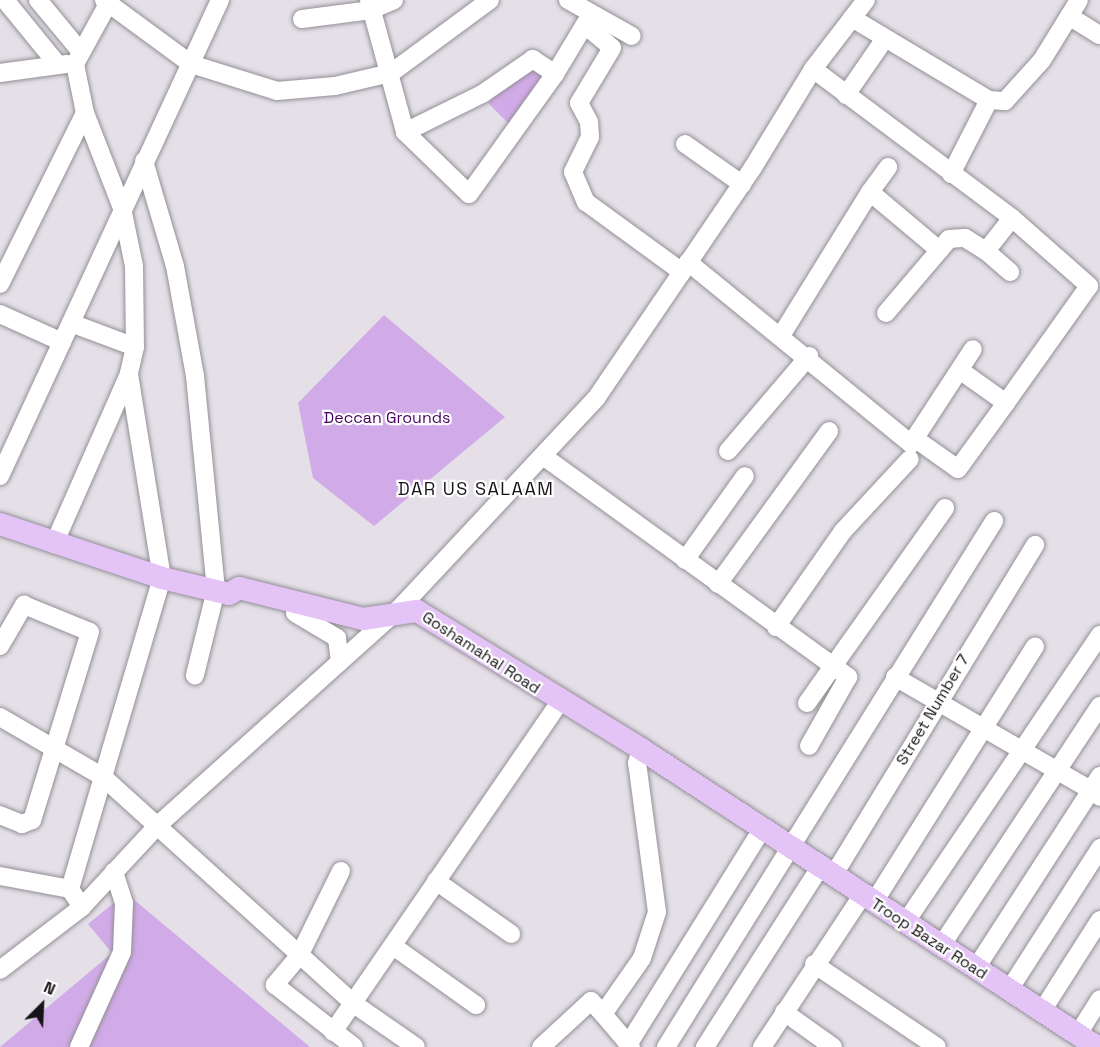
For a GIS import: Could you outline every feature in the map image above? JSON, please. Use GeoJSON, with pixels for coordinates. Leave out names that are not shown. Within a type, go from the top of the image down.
{"type":"FeatureCollection","features":[{"type":"Feature","properties":{"kind":"main road","name":"Goshamahal Road"},"geometry":{"type":"LineString","coordinates":[[0,524],[54,544],[162,578],[223,592],[239,588],[335,608],[346,617],[363,619],[398,610],[417,611],[559,703],[641,749],[761,831]]}},
{"type":"Feature","properties":{"kind":"main road"},"geometry":{"type":"LineString","coordinates":[[223,592],[236,601],[334,621],[346,617]]}},
{"type":"Feature","properties":{"kind":"main road","name":"Troop Bazar Road"},"geometry":{"type":"LineString","coordinates":[[761,831],[1098,1047]]}},
{"type":"Feature","properties":{"kind":"street"},"geometry":{"type":"LineString","coordinates":[[5,0],[71,60]]}},
{"type":"Feature","properties":{"kind":"street"},"geometry":{"type":"LineString","coordinates":[[38,0],[71,60],[86,113],[122,208],[134,267],[135,347],[129,374],[54,544]]}},
{"type":"Feature","properties":{"kind":"street"},"geometry":{"type":"LineString","coordinates":[[0,476],[220,0]]}},
{"type":"Feature","properties":{"kind":"street"},"geometry":{"type":"LineString","coordinates":[[313,0],[302,19],[394,0]]}},
{"type":"Feature","properties":{"kind":"street"},"geometry":{"type":"LineString","coordinates":[[0,73],[71,60],[107,1],[191,64],[277,91],[335,86],[391,73],[490,0]]}},
{"type":"Feature","properties":{"kind":"street"},"geometry":{"type":"LineString","coordinates":[[568,0],[612,48],[579,104],[590,137],[573,172],[586,202],[782,334],[878,420],[911,444],[917,440],[973,349]]}},
{"type":"Feature","properties":{"kind":"street"},"geometry":{"type":"LineString","coordinates":[[0,970],[82,907],[157,826],[398,610],[597,397],[742,184],[813,69],[866,0]]}},
{"type":"Feature","properties":{"kind":"street"},"geometry":{"type":"LineString","coordinates":[[852,18],[884,40],[989,100],[1005,101],[1018,91],[1079,0]]}},
{"type":"Feature","properties":{"kind":"street"},"geometry":{"type":"LineString","coordinates":[[370,5],[391,73],[405,132],[469,194],[555,74],[588,20]]}},
{"type":"Feature","properties":{"kind":"street"},"geometry":{"type":"LineString","coordinates":[[1069,16],[1100,35]]}},
{"type":"Feature","properties":{"kind":"street"},"geometry":{"type":"LineString","coordinates":[[588,20],[632,36]]}},
{"type":"Feature","properties":{"kind":"street"},"geometry":{"type":"LineString","coordinates":[[846,95],[884,40]]}},
{"type":"Feature","properties":{"kind":"street"},"geometry":{"type":"LineString","coordinates":[[405,132],[482,94],[533,59],[555,74]]}},
{"type":"Feature","properties":{"kind":"street"},"geometry":{"type":"LineString","coordinates":[[813,69],[1012,218],[1089,286],[958,469],[917,440]]}},
{"type":"Feature","properties":{"kind":"street"},"geometry":{"type":"LineString","coordinates":[[951,174],[989,100]]}},
{"type":"Feature","properties":{"kind":"street"},"geometry":{"type":"LineString","coordinates":[[0,284],[86,113]]}},
{"type":"Feature","properties":{"kind":"street"},"geometry":{"type":"LineString","coordinates":[[685,144],[742,184]]}},
{"type":"Feature","properties":{"kind":"street"},"geometry":{"type":"LineString","coordinates":[[144,161],[186,319],[223,592],[195,675]]}},
{"type":"Feature","properties":{"kind":"street"},"geometry":{"type":"LineString","coordinates":[[782,334],[888,167]]}},
{"type":"Feature","properties":{"kind":"street"},"geometry":{"type":"LineString","coordinates":[[870,192],[939,250]]}},
{"type":"Feature","properties":{"kind":"street"},"geometry":{"type":"LineString","coordinates":[[986,251],[1012,218]]}},
{"type":"Feature","properties":{"kind":"street"},"geometry":{"type":"LineString","coordinates":[[886,313],[939,250],[956,235],[986,251],[1010,272]]}},
{"type":"Feature","properties":{"kind":"street"},"geometry":{"type":"LineString","coordinates":[[0,314],[62,342]]}},
{"type":"Feature","properties":{"kind":"street"},"geometry":{"type":"LineString","coordinates":[[71,323],[135,347]]}},
{"type":"Feature","properties":{"kind":"street"},"geometry":{"type":"LineString","coordinates":[[728,451],[809,356]]}},
{"type":"Feature","properties":{"kind":"street"},"geometry":{"type":"LineString","coordinates":[[961,371],[1006,403]]}},
{"type":"Feature","properties":{"kind":"street"},"geometry":{"type":"LineString","coordinates":[[70,890],[162,578],[129,374]]}},
{"type":"Feature","properties":{"kind":"street"},"geometry":{"type":"LineString","coordinates":[[718,584],[829,431]]}},
{"type":"Feature","properties":{"kind":"street"},"geometry":{"type":"LineString","coordinates":[[543,456],[849,680],[809,746]]}},
{"type":"Feature","properties":{"kind":"street"},"geometry":{"type":"LineString","coordinates":[[776,627],[843,531],[910,459]]}},
{"type":"Feature","properties":{"kind":"street"},"geometry":{"type":"LineString","coordinates":[[685,560],[745,476]]}},
{"type":"Feature","properties":{"kind":"street"},"geometry":{"type":"LineString","coordinates":[[807,703],[945,508]]}},
{"type":"Feature","properties":{"kind":"street"},"geometry":{"type":"LineString","coordinates":[[666,1047],[994,521]]}},
{"type":"Feature","properties":{"kind":"street","name":"Street Number 7"},"geometry":{"type":"LineString","coordinates":[[705,1047],[826,872],[937,702],[1035,545]]}},
{"type":"Feature","properties":{"kind":"street"},"geometry":{"type":"LineString","coordinates":[[0,646],[24,605],[90,632],[50,750],[32,820],[22,824],[0,815]]}},
{"type":"Feature","properties":{"kind":"street"},"geometry":{"type":"LineString","coordinates":[[295,613],[337,638],[340,662]]}},
{"type":"Feature","properties":{"kind":"street"},"geometry":{"type":"LineString","coordinates":[[905,923],[1019,747],[1100,635]]}},
{"type":"Feature","properties":{"kind":"street"},"geometry":{"type":"LineString","coordinates":[[763,1047],[814,964],[868,899],[984,728],[1035,646]]}},
{"type":"Feature","properties":{"kind":"street"},"geometry":{"type":"LineString","coordinates":[[895,677],[1057,771],[1097,788],[976,968]]}},
{"type":"Feature","properties":{"kind":"street"},"geometry":{"type":"LineString","coordinates":[[333,1032],[559,703]]}},
{"type":"Feature","properties":{"kind":"street"},"geometry":{"type":"LineString","coordinates":[[941,946],[1100,706]]}},
{"type":"Feature","properties":{"kind":"street"},"geometry":{"type":"LineString","coordinates":[[0,717],[50,750],[103,777],[354,1004],[416,1047]]}},
{"type":"Feature","properties":{"kind":"street"},"geometry":{"type":"LineString","coordinates":[[603,1014],[642,958],[657,912],[637,763],[641,749]]}},
{"type":"Feature","properties":{"kind":"street"},"geometry":{"type":"LineString","coordinates":[[541,1047],[591,1001],[630,1045],[761,831]]}},
{"type":"Feature","properties":{"kind":"street"},"geometry":{"type":"LineString","coordinates":[[1009,990],[1100,848]]}},
{"type":"Feature","properties":{"kind":"street"},"geometry":{"type":"LineString","coordinates":[[341,871],[299,956],[275,985],[354,1047]]}},
{"type":"Feature","properties":{"kind":"street"},"geometry":{"type":"LineString","coordinates":[[79,1047],[122,952],[124,903],[114,872]]}},
{"type":"Feature","properties":{"kind":"street"},"geometry":{"type":"LineString","coordinates":[[0,876],[70,890],[82,907]]}},
{"type":"Feature","properties":{"kind":"street"},"geometry":{"type":"LineString","coordinates":[[436,880],[511,934]]}},
{"type":"Feature","properties":{"kind":"street"},"geometry":{"type":"LineString","coordinates":[[1042,1011],[1100,920]]}},
{"type":"Feature","properties":{"kind":"street"},"geometry":{"type":"LineString","coordinates":[[393,946],[476,1005]]}},
{"type":"Feature","properties":{"kind":"street"},"geometry":{"type":"LineString","coordinates":[[814,964],[937,1047]]}},
{"type":"Feature","properties":{"kind":"street"},"geometry":{"type":"LineString","coordinates":[[1078,1034],[1100,999]]}},
{"type":"Feature","properties":{"kind":"street"},"geometry":{"type":"LineString","coordinates":[[784,1012],[833,1047]]}},
{"type":"Feature","properties":{"kind":"green space"},"geometry":{"type":"Polygon","coordinates":[[[531,67],[552,78],[515,130],[488,103],[531,67]]]}},
{"type":"Feature","properties":{"kind":"green space","name":"Deccan Grounds"},"geometry":{"type":"Polygon","coordinates":[[[384,315],[505,417],[374,526],[313,478],[298,403],[384,315]]]}},
{"type":"Feature","properties":{"kind":"green space"},"geometry":{"type":"Polygon","coordinates":[[[126,893],[310,1047],[0,1047],[112,953],[88,924],[126,893]]]}},
{"type":"Feature","properties":{"kind":"district","name":"DAR US SALAAM"},"geometry":{"type":"Point","coordinates":[476,489]}}]}
